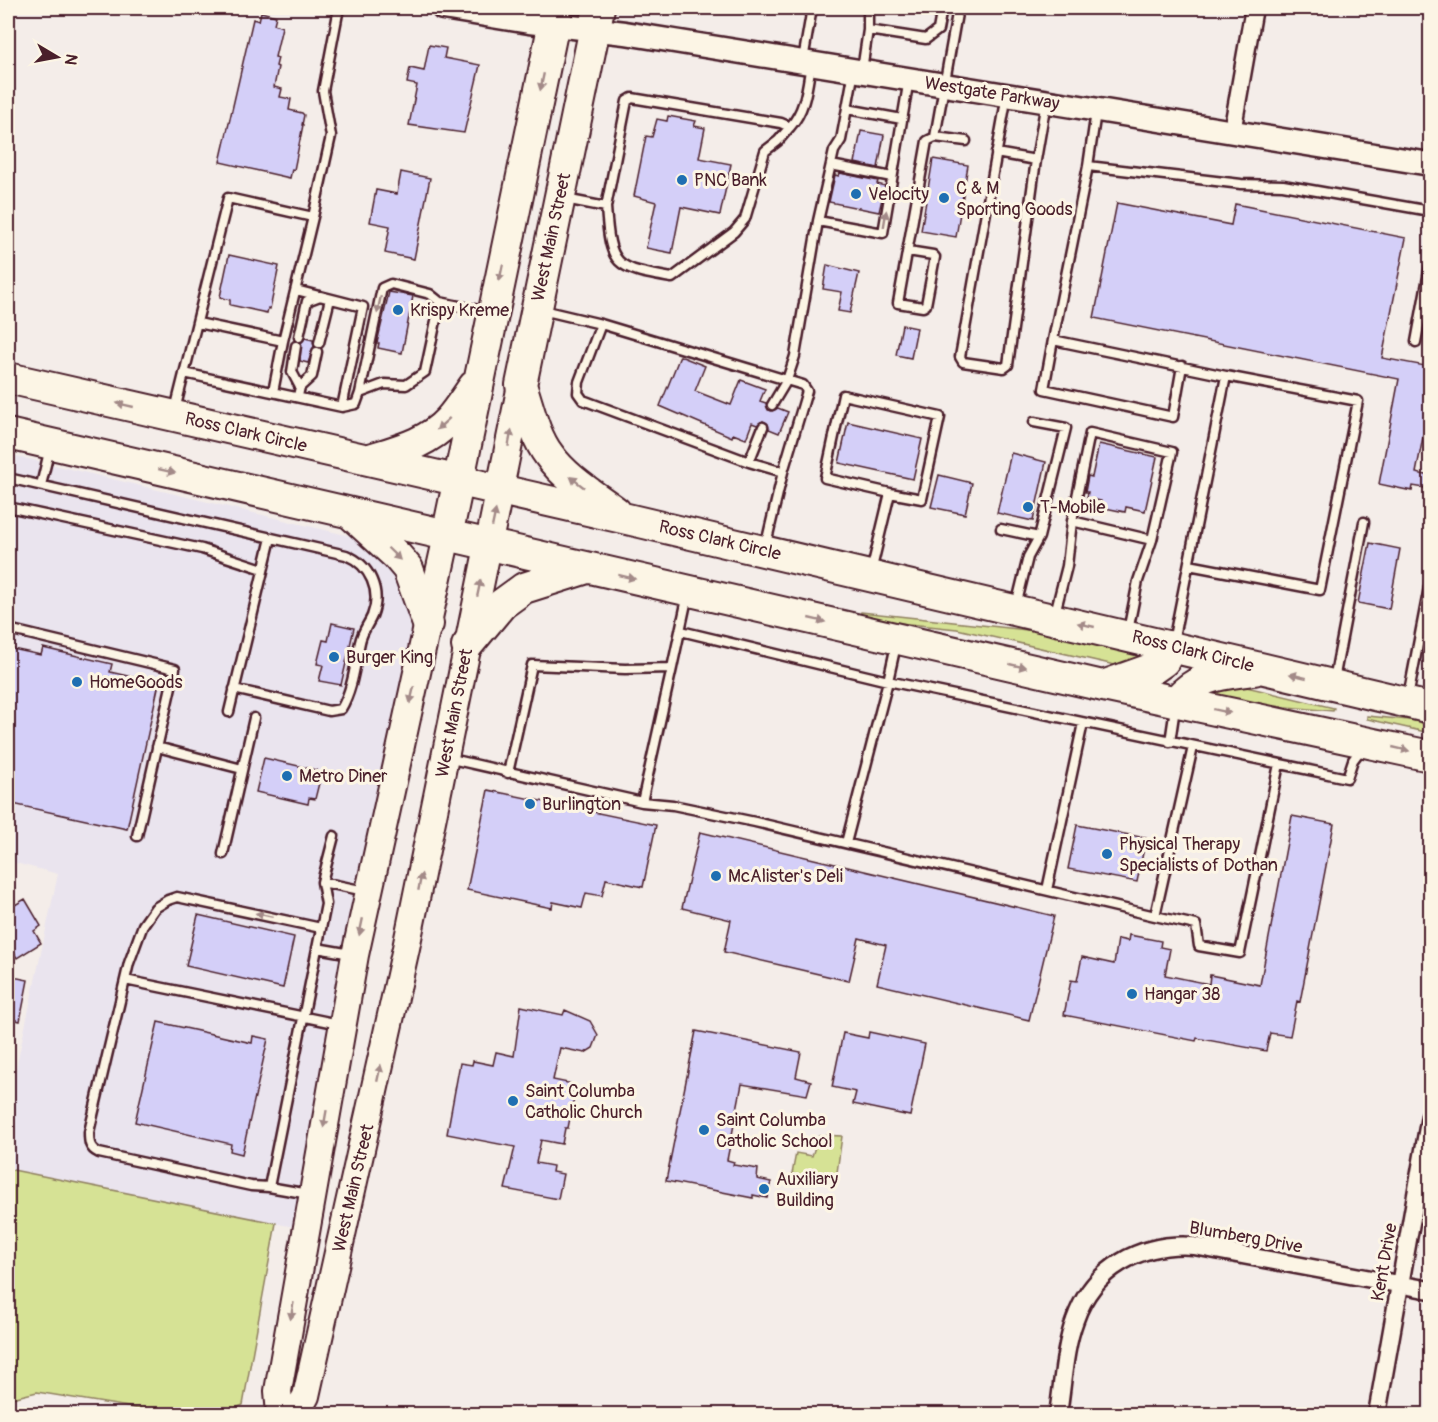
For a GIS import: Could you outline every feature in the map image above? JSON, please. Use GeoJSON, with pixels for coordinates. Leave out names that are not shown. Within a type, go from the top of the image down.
{"type":"FeatureCollection","features":[{"type":"Feature","properties":{"kind":"highway","name":"West Main Street"},"geometry":{"type":"LineString","coordinates":[[447,536],[555,16]]}},
{"type":"Feature","properties":{"kind":"highway","name":"West Main Street"},"geometry":{"type":"LineString","coordinates":[[521,385],[597,19]]}},
{"type":"Feature","properties":{"kind":"highway","name":"Ross Clark Circle"},"geometry":{"type":"LineString","coordinates":[[8,378],[1016,609],[1418,705]]}},
{"type":"Feature","properties":{"kind":"highway"},"geometry":{"type":"LineString","coordinates":[[366,460],[407,448],[424,440],[448,421],[479,378]]}},
{"type":"Feature","properties":{"kind":"highway"},"geometry":{"type":"LineString","coordinates":[[521,385],[537,434],[548,454],[563,471],[623,518]]}},
{"type":"Feature","properties":{"kind":"highway"},"geometry":{"type":"LineString","coordinates":[[8,434],[1103,686],[1431,756]]}},
{"type":"Feature","properties":{"kind":"highway"},"geometry":{"type":"LineString","coordinates":[[351,514],[408,569],[429,624]]}},
{"type":"Feature","properties":{"kind":"highway"},"geometry":{"type":"LineString","coordinates":[[467,646],[502,604],[524,588],[588,568]]}},
{"type":"Feature","properties":{"kind":"highway"},"geometry":{"type":"LineString","coordinates":[[1103,686],[1154,668],[1164,661],[1172,646]]}},
{"type":"Feature","properties":{"kind":"highway"},"geometry":{"type":"LineString","coordinates":[[1176,701],[1188,688],[1202,679],[1265,668]]}},
{"type":"Feature","properties":{"kind":"main road","name":"Westgate Parkway"},"geometry":{"type":"LineString","coordinates":[[454,8],[597,19],[807,63],[1431,164]]}},
{"type":"Feature","properties":{"kind":"main road","name":"West Main Street"},"geometry":{"type":"LineString","coordinates":[[296,1414],[306,1396],[366,1133],[521,385]]}},
{"type":"Feature","properties":{"kind":"main road","name":"West Main Street"},"geometry":{"type":"LineString","coordinates":[[280,1414],[278,1391],[355,955],[447,536]]}},
{"type":"Feature","properties":{"kind":"street"},"geometry":{"type":"LineString","coordinates":[[1232,132],[1254,8]]}},
{"type":"Feature","properties":{"kind":"street","name":"Kent Drive"},"geometry":{"type":"LineString","coordinates":[[1377,1414],[1431,1116]]}},
{"type":"Feature","properties":{"kind":"street","name":"Blumberg Drive"},"geometry":{"type":"LineString","coordinates":[[1058,1414],[1071,1335],[1079,1309],[1094,1285],[1104,1275],[1114,1266],[1139,1252],[1166,1246],[1194,1246],[1431,1290]]}},
{"type":"Feature","properties":{"kind":"lane"},"geometry":{"type":"LineString","coordinates":[[273,392],[331,136],[323,91],[339,8]]}},
{"type":"Feature","properties":{"kind":"lane"},"geometry":{"type":"LineString","coordinates":[[790,127],[781,123],[632,98],[627,101],[606,207],[608,234],[615,256],[622,266],[635,271],[672,278],[734,232],[745,219],[765,151],[778,141],[799,117],[803,105],[812,8]]}},
{"type":"Feature","properties":{"kind":"lane"},"geometry":{"type":"LineString","coordinates":[[772,405],[787,380],[795,356],[818,221],[834,151],[842,140],[847,109],[868,30],[868,8]]}},
{"type":"Feature","properties":{"kind":"lane"},"geometry":{"type":"LineString","coordinates":[[868,30],[926,39],[938,30],[942,8]]}},
{"type":"Feature","properties":{"kind":"lane"},"geometry":{"type":"LineString","coordinates":[[935,137],[958,8]]}},
{"type":"Feature","properties":{"kind":"lane"},"geometry":{"type":"LineString","coordinates":[[818,221],[883,233],[909,79]]}},
{"type":"Feature","properties":{"kind":"lane"},"geometry":{"type":"LineString","coordinates":[[1007,95],[960,357],[963,362],[1004,368],[1008,365],[1046,101]]}},
{"type":"Feature","properties":{"kind":"lane"},"geometry":{"type":"LineString","coordinates":[[847,109],[902,119]]}},
{"type":"Feature","properties":{"kind":"lane"},"geometry":{"type":"LineString","coordinates":[[1096,109],[1088,166],[1044,389],[1173,417],[1182,366]]}},
{"type":"Feature","properties":{"kind":"lane"},"geometry":{"type":"LineString","coordinates":[[908,251],[933,255],[935,258],[926,305],[923,307],[898,303],[927,141],[935,137],[966,141]]}},
{"type":"Feature","properties":{"kind":"lane"},"geometry":{"type":"LineString","coordinates":[[996,153],[1036,160]]}},
{"type":"Feature","properties":{"kind":"lane"},"geometry":{"type":"LineString","coordinates":[[831,165],[892,177]]}},
{"type":"Feature","properties":{"kind":"lane"},"geometry":{"type":"LineString","coordinates":[[1088,166],[1241,184],[1283,185],[1431,211]]}},
{"type":"Feature","properties":{"kind":"lane"},"geometry":{"type":"LineString","coordinates":[[174,416],[228,198],[313,217]]}},
{"type":"Feature","properties":{"kind":"lane"},"geometry":{"type":"LineString","coordinates":[[560,198],[606,207]]}},
{"type":"Feature","properties":{"kind":"lane"},"geometry":{"type":"LineString","coordinates":[[1416,342],[1431,266]]}},
{"type":"Feature","properties":{"kind":"lane"},"geometry":{"type":"LineString","coordinates":[[184,373],[273,392],[299,392],[342,407],[356,404],[360,393],[382,288],[391,284],[430,294],[440,302],[493,313]]}},
{"type":"Feature","properties":{"kind":"lane"},"geometry":{"type":"LineString","coordinates":[[296,290],[363,306],[342,407]]}},
{"type":"Feature","properties":{"kind":"lane"},"geometry":{"type":"LineString","coordinates":[[299,392],[292,372],[298,342],[307,301],[320,296]]}},
{"type":"Feature","properties":{"kind":"lane"},"geometry":{"type":"LineString","coordinates":[[319,343],[330,299]]}},
{"type":"Feature","properties":{"kind":"lane"},"geometry":{"type":"LineString","coordinates":[[360,393],[384,384],[406,385],[425,372],[440,302]]}},
{"type":"Feature","properties":{"kind":"lane"},"geometry":{"type":"LineString","coordinates":[[537,309],[601,324],[803,385],[807,391],[783,472],[765,551]]}},
{"type":"Feature","properties":{"kind":"lane"},"geometry":{"type":"LineString","coordinates":[[198,323],[283,341]]}},
{"type":"Feature","properties":{"kind":"lane"},"geometry":{"type":"LineString","coordinates":[[601,324],[579,382],[578,393],[584,400],[749,462],[783,472]]}},
{"type":"Feature","properties":{"kind":"lane"},"geometry":{"type":"LineString","coordinates":[[1053,340],[1358,401],[1320,590],[1189,565]]}},
{"type":"Feature","properties":{"kind":"lane"},"geometry":{"type":"LineString","coordinates":[[299,392],[312,376],[317,352]]}},
{"type":"Feature","properties":{"kind":"lane"},"geometry":{"type":"LineString","coordinates":[[1172,646],[1226,376]]}},
{"type":"Feature","properties":{"kind":"lane"},"geometry":{"type":"LineString","coordinates":[[843,395],[940,417],[922,499],[890,493],[825,478],[843,395]]}},
{"type":"Feature","properties":{"kind":"lane"},"geometry":{"type":"LineString","coordinates":[[1016,609],[1028,558],[1039,537],[1066,428],[1034,422]]}},
{"type":"Feature","properties":{"kind":"lane"},"geometry":{"type":"LineString","coordinates":[[749,462],[763,427]]}},
{"type":"Feature","properties":{"kind":"lane"},"geometry":{"type":"LineString","coordinates":[[1054,618],[1067,566],[1072,521],[1090,433],[1172,452],[1152,540],[1138,581],[1127,635]]}},
{"type":"Feature","properties":{"kind":"lane"},"geometry":{"type":"LineString","coordinates":[[41,485],[51,445]]}},
{"type":"Feature","properties":{"kind":"lane"},"geometry":{"type":"LineString","coordinates":[[8,478],[346,555],[360,563],[373,582],[375,598],[372,616],[362,633],[348,698],[341,709],[329,711],[234,689]]}},
{"type":"Feature","properties":{"kind":"lane"},"geometry":{"type":"LineString","coordinates":[[871,576],[890,493]]}},
{"type":"Feature","properties":{"kind":"lane"},"geometry":{"type":"LineString","coordinates":[[8,507],[202,549],[263,568]]}},
{"type":"Feature","properties":{"kind":"lane"},"geometry":{"type":"LineString","coordinates":[[1072,521],[1152,540]]}},
{"type":"Feature","properties":{"kind":"lane"},"geometry":{"type":"LineString","coordinates":[[1333,684],[1365,522]]}},
{"type":"Feature","properties":{"kind":"lane"},"geometry":{"type":"LineString","coordinates":[[1001,529],[1039,537]]}},
{"type":"Feature","properties":{"kind":"lane"},"geometry":{"type":"LineString","coordinates":[[229,712],[271,537]]}},
{"type":"Feature","properties":{"kind":"lane"},"geometry":{"type":"LineString","coordinates":[[1418,705],[1431,582]]}},
{"type":"Feature","properties":{"kind":"lane"},"geometry":{"type":"LineString","coordinates":[[642,802],[689,591]]}},
{"type":"Feature","properties":{"kind":"lane"},"geometry":{"type":"LineString","coordinates":[[8,629],[175,669],[137,836]]}},
{"type":"Feature","properties":{"kind":"lane"},"geometry":{"type":"LineString","coordinates":[[681,631],[888,681],[1347,778],[1353,760],[1367,741]]}},
{"type":"Feature","properties":{"kind":"lane"},"geometry":{"type":"LineString","coordinates":[[846,843],[897,638]]}},
{"type":"Feature","properties":{"kind":"lane"},"geometry":{"type":"LineString","coordinates":[[508,773],[532,665],[625,669],[672,668]]}},
{"type":"Feature","properties":{"kind":"lane"},"geometry":{"type":"LineString","coordinates":[[1170,742],[1176,701]]}},
{"type":"Feature","properties":{"kind":"lane"},"geometry":{"type":"LineString","coordinates":[[223,854],[254,718]]}},
{"type":"Feature","properties":{"kind":"lane"},"geometry":{"type":"LineString","coordinates":[[1047,890],[1083,723]]}},
{"type":"Feature","properties":{"kind":"lane"},"geometry":{"type":"LineString","coordinates":[[157,747],[242,769]]}},
{"type":"Feature","properties":{"kind":"lane"},"geometry":{"type":"LineString","coordinates":[[1155,916],[1193,747]]}},
{"type":"Feature","properties":{"kind":"lane"},"geometry":{"type":"LineString","coordinates":[[445,758],[642,802],[673,805],[846,843],[1196,925],[1199,946],[1240,953],[1279,764]]}},
{"type":"Feature","properties":{"kind":"lane"},"geometry":{"type":"LineString","coordinates":[[269,1187],[326,904],[322,882],[334,836]]}},
{"type":"Feature","properties":{"kind":"lane"},"geometry":{"type":"LineString","coordinates":[[322,882],[368,892]]}},
{"type":"Feature","properties":{"kind":"lane"},"geometry":{"type":"LineString","coordinates":[[312,1194],[251,1186],[93,1150],[89,1144],[88,1132],[129,963],[143,925],[155,908],[177,897],[321,928]]}},
{"type":"Feature","properties":{"kind":"lane"},"geometry":{"type":"LineString","coordinates":[[317,948],[355,955]]}},
{"type":"Feature","properties":{"kind":"lane"},"geometry":{"type":"LineString","coordinates":[[124,980],[342,1025]]}},
{"type":"Feature","properties":{"kind":"shaded area"},"geometry":{"type":"Polygon","coordinates":[[[8,454],[354,537],[388,557],[414,628],[366,840],[294,1227],[8,1169],[8,1106],[58,874],[8,861],[8,454]]]}},
{"type":"Feature","properties":{"kind":"green space"},"geometry":{"type":"Polygon","coordinates":[[[861,612],[1064,634],[1146,653],[1141,664],[1119,666],[957,629],[890,622],[860,615],[861,612]]]}},
{"type":"Feature","properties":{"kind":"green space"},"geometry":{"type":"Polygon","coordinates":[[[1234,684],[1334,708],[1333,711],[1264,705],[1210,694],[1210,685],[1234,684]]]}},
{"type":"Feature","properties":{"kind":"green space"},"geometry":{"type":"Polygon","coordinates":[[[1367,716],[1430,722],[1430,733],[1367,719],[1367,716]]]}},
{"type":"Feature","properties":{"kind":"green space"},"geometry":{"type":"Polygon","coordinates":[[[819,1135],[842,1136],[836,1180],[792,1174],[796,1153],[812,1156],[819,1135]]]}},
{"type":"Feature","properties":{"kind":"green space"},"geometry":{"type":"Polygon","coordinates":[[[8,1169],[276,1223],[243,1405],[223,1414],[171,1414],[37,1392],[8,1399],[8,1169]]]}},
{"type":"Feature","properties":{"kind":"building"},"geometry":{"type":"Polygon","coordinates":[[[261,12],[276,16],[274,24],[282,27],[275,57],[278,58],[276,66],[278,67],[274,87],[282,89],[280,97],[291,99],[289,110],[304,115],[294,170],[292,169],[290,178],[220,162],[253,19],[259,21],[261,12]]]}},
{"type":"Feature","properties":{"kind":"building"},"geometry":{"type":"Polygon","coordinates":[[[429,45],[446,48],[444,58],[480,65],[464,133],[409,125],[417,85],[407,83],[410,68],[424,71],[429,45]]]}},
{"type":"Feature","properties":{"kind":"building","name":"PNC Bank"},"geometry":{"type":"Polygon","coordinates":[[[668,116],[696,121],[694,126],[705,128],[699,158],[731,164],[720,215],[681,207],[672,253],[646,248],[656,202],[634,196],[646,136],[652,137],[657,119],[667,121],[668,116]]]}},
{"type":"Feature","properties":{"kind":"building"},"geometry":{"type":"Polygon","coordinates":[[[861,131],[884,135],[878,168],[855,163],[861,131]]]}},
{"type":"Feature","properties":{"kind":"building","name":"C & M Sporting Goods"},"geometry":{"type":"Polygon","coordinates":[[[933,159],[968,165],[956,237],[921,231],[933,159]]]}},
{"type":"Feature","properties":{"kind":"building"},"geometry":{"type":"Polygon","coordinates":[[[401,172],[430,178],[414,259],[385,253],[390,226],[370,222],[376,190],[397,194],[401,172]]]}},
{"type":"Feature","properties":{"kind":"building","name":"Velocity"},"geometry":{"type":"Polygon","coordinates":[[[840,173],[878,181],[877,184],[885,186],[879,212],[829,202],[835,175],[839,176],[840,173]]]}},
{"type":"Feature","properties":{"kind":"building"},"geometry":{"type":"Polygon","coordinates":[[[1117,203],[1231,225],[1235,204],[1406,238],[1382,358],[1431,367],[1431,397],[1416,473],[1431,476],[1431,489],[1413,486],[1412,491],[1379,484],[1399,379],[1094,318],[1117,203]]]}},
{"type":"Feature","properties":{"kind":"building"},"geometry":{"type":"Polygon","coordinates":[[[229,255],[279,266],[270,309],[268,308],[267,313],[230,305],[230,300],[220,297],[229,255]]]}},
{"type":"Feature","properties":{"kind":"building"},"geometry":{"type":"Polygon","coordinates":[[[827,265],[859,273],[850,313],[838,311],[842,292],[823,289],[827,265]]]}},
{"type":"Feature","properties":{"kind":"building","name":"Krispy Kreme"},"geometry":{"type":"Polygon","coordinates":[[[389,292],[413,296],[402,353],[378,348],[379,343],[377,343],[389,292]]]}},
{"type":"Feature","properties":{"kind":"building"},"geometry":{"type":"Polygon","coordinates":[[[902,325],[917,328],[911,358],[896,355],[902,325]]]}},
{"type":"Feature","properties":{"kind":"building"},"geometry":{"type":"Polygon","coordinates":[[[305,338],[313,340],[314,346],[308,363],[300,361],[301,343],[305,338]]]}},
{"type":"Feature","properties":{"kind":"building"},"geometry":{"type":"Polygon","coordinates":[[[680,356],[705,366],[695,391],[731,405],[741,380],[765,389],[760,401],[766,403],[768,410],[778,408],[788,412],[779,433],[769,429],[768,424],[763,421],[757,425],[752,423],[746,439],[733,434],[732,437],[660,406],[680,356]]]}},
{"type":"Feature","properties":{"kind":"building"},"geometry":{"type":"Polygon","coordinates":[[[848,422],[922,439],[913,479],[839,463],[848,422]]]}},
{"type":"Feature","properties":{"kind":"building"},"geometry":{"type":"Polygon","coordinates":[[[1099,444],[1157,457],[1145,511],[1126,507],[1125,512],[1100,507],[1101,501],[1087,498],[1088,492],[1085,492],[1088,476],[1092,477],[1099,444]]]}},
{"type":"Feature","properties":{"kind":"building"},"geometry":{"type":"Polygon","coordinates":[[[1011,453],[1046,462],[1033,521],[997,513],[1011,453]]]}},
{"type":"Feature","properties":{"kind":"building"},"geometry":{"type":"Polygon","coordinates":[[[939,475],[972,483],[965,514],[931,507],[939,475]]]}},
{"type":"Feature","properties":{"kind":"building"},"geometry":{"type":"Polygon","coordinates":[[[1370,543],[1400,549],[1389,609],[1358,603],[1370,543]]]}},
{"type":"Feature","properties":{"kind":"building","name":"Burger King"},"geometry":{"type":"Polygon","coordinates":[[[332,623],[354,628],[341,685],[319,681],[323,665],[317,664],[323,640],[328,641],[332,623]]]}},
{"type":"Feature","properties":{"kind":"building"},"geometry":{"type":"Polygon","coordinates":[[[8,648],[41,655],[43,648],[112,664],[110,672],[159,683],[127,829],[8,803],[8,648]]]}},
{"type":"Feature","properties":{"kind":"building","name":"Metro Diner"},"geometry":{"type":"Polygon","coordinates":[[[264,758],[316,770],[313,781],[319,783],[315,799],[309,798],[308,804],[256,792],[264,758]]]}},
{"type":"Feature","properties":{"kind":"building"},"geometry":{"type":"Polygon","coordinates":[[[488,790],[656,825],[643,887],[606,879],[602,896],[586,893],[582,908],[553,902],[552,908],[467,890],[488,790]]]}},
{"type":"Feature","properties":{"kind":"building"},"geometry":{"type":"Polygon","coordinates":[[[1292,816],[1334,824],[1300,1002],[1297,1001],[1290,1036],[1270,1033],[1266,1051],[1197,1038],[1196,1041],[1064,1015],[1071,980],[1077,981],[1082,957],[1114,964],[1118,939],[1128,941],[1129,935],[1161,941],[1160,947],[1170,949],[1165,975],[1209,984],[1210,975],[1260,985],[1292,816]]]}},
{"type":"Feature","properties":{"kind":"building","name":"Physical Therapy Specialists of Dothan"},"geometry":{"type":"Polygon","coordinates":[[[1077,825],[1146,838],[1137,882],[1068,869],[1077,825]]]}},
{"type":"Feature","properties":{"kind":"building"},"geometry":{"type":"Polygon","coordinates":[[[700,832],[1054,916],[1029,1020],[877,984],[886,945],[859,938],[849,981],[724,952],[731,920],[682,908],[700,832]]]}},
{"type":"Feature","properties":{"kind":"building"},"geometry":{"type":"Polygon","coordinates":[[[25,899],[41,926],[34,931],[41,943],[17,958],[8,942],[8,909],[25,899]]]}},
{"type":"Feature","properties":{"kind":"building"},"geometry":{"type":"Polygon","coordinates":[[[198,915],[294,937],[283,988],[186,966],[198,915]]]}},
{"type":"Feature","properties":{"kind":"building"},"geometry":{"type":"Polygon","coordinates":[[[8,976],[28,980],[20,1021],[8,1018],[8,976]]]}},
{"type":"Feature","properties":{"kind":"building","name":"Saint Columba Catholic Church"},"geometry":{"type":"Polygon","coordinates":[[[521,1006],[563,1015],[565,1010],[590,1021],[598,1035],[593,1048],[585,1053],[560,1048],[553,1080],[573,1084],[571,1098],[574,1098],[568,1128],[565,1128],[562,1144],[541,1140],[536,1163],[553,1166],[552,1172],[563,1174],[558,1199],[505,1189],[515,1147],[447,1134],[460,1063],[472,1065],[473,1061],[493,1065],[496,1052],[514,1056],[521,1006]]]}},
{"type":"Feature","properties":{"kind":"building"},"geometry":{"type":"Polygon","coordinates":[[[158,1022],[252,1043],[253,1036],[268,1039],[242,1154],[230,1151],[231,1144],[135,1122],[158,1022]]]}},
{"type":"Feature","properties":{"kind":"building","name":"Saint Columba Catholic School"},"geometry":{"type":"Polygon","coordinates":[[[696,1031],[801,1052],[796,1077],[811,1081],[807,1095],[742,1084],[727,1160],[734,1162],[733,1165],[758,1169],[757,1179],[771,1182],[767,1198],[753,1195],[753,1198],[666,1181],[696,1031]]]}},
{"type":"Feature","properties":{"kind":"building"},"geometry":{"type":"Polygon","coordinates":[[[869,1032],[925,1044],[910,1116],[853,1104],[856,1092],[832,1087],[843,1033],[868,1038],[869,1032]]]}},
{"type":"Feature","properties":{"kind":"place","name":"PNC Bank"},"geometry":{"type":"Point","coordinates":[682,180]}},
{"type":"Feature","properties":{"kind":"place","name":"Velocity"},"geometry":{"type":"Point","coordinates":[856,194]}},
{"type":"Feature","properties":{"kind":"place","name":"C & M Sporting Goods"},"geometry":{"type":"Point","coordinates":[944,198]}},
{"type":"Feature","properties":{"kind":"place","name":"Krispy Kreme"},"geometry":{"type":"Point","coordinates":[398,310]}},
{"type":"Feature","properties":{"kind":"place","name":"T-Mobile"},"geometry":{"type":"Point","coordinates":[1028,507]}},
{"type":"Feature","properties":{"kind":"place","name":"Burger King"},"geometry":{"type":"Point","coordinates":[334,657]}},
{"type":"Feature","properties":{"kind":"place","name":"HomeGoods"},"geometry":{"type":"Point","coordinates":[77,682]}},
{"type":"Feature","properties":{"kind":"place","name":"Metro Diner"},"geometry":{"type":"Point","coordinates":[287,776]}},
{"type":"Feature","properties":{"kind":"place","name":"Burlington"},"geometry":{"type":"Point","coordinates":[530,804]}},
{"type":"Feature","properties":{"kind":"place","name":"Physical Therapy Specialists of Dothan"},"geometry":{"type":"Point","coordinates":[1107,854]}},
{"type":"Feature","properties":{"kind":"place","name":"McAlister's Deli"},"geometry":{"type":"Point","coordinates":[716,876]}},
{"type":"Feature","properties":{"kind":"place","name":"Hangar 38"},"geometry":{"type":"Point","coordinates":[1132,994]}},
{"type":"Feature","properties":{"kind":"place","name":"Saint Columba Catholic Church"},"geometry":{"type":"Point","coordinates":[513,1101]}},
{"type":"Feature","properties":{"kind":"place","name":"Saint Columba Catholic School"},"geometry":{"type":"Point","coordinates":[704,1130]}},
{"type":"Feature","properties":{"kind":"place","name":"Auxiliary Building"},"geometry":{"type":"Point","coordinates":[764,1189]}}]}
